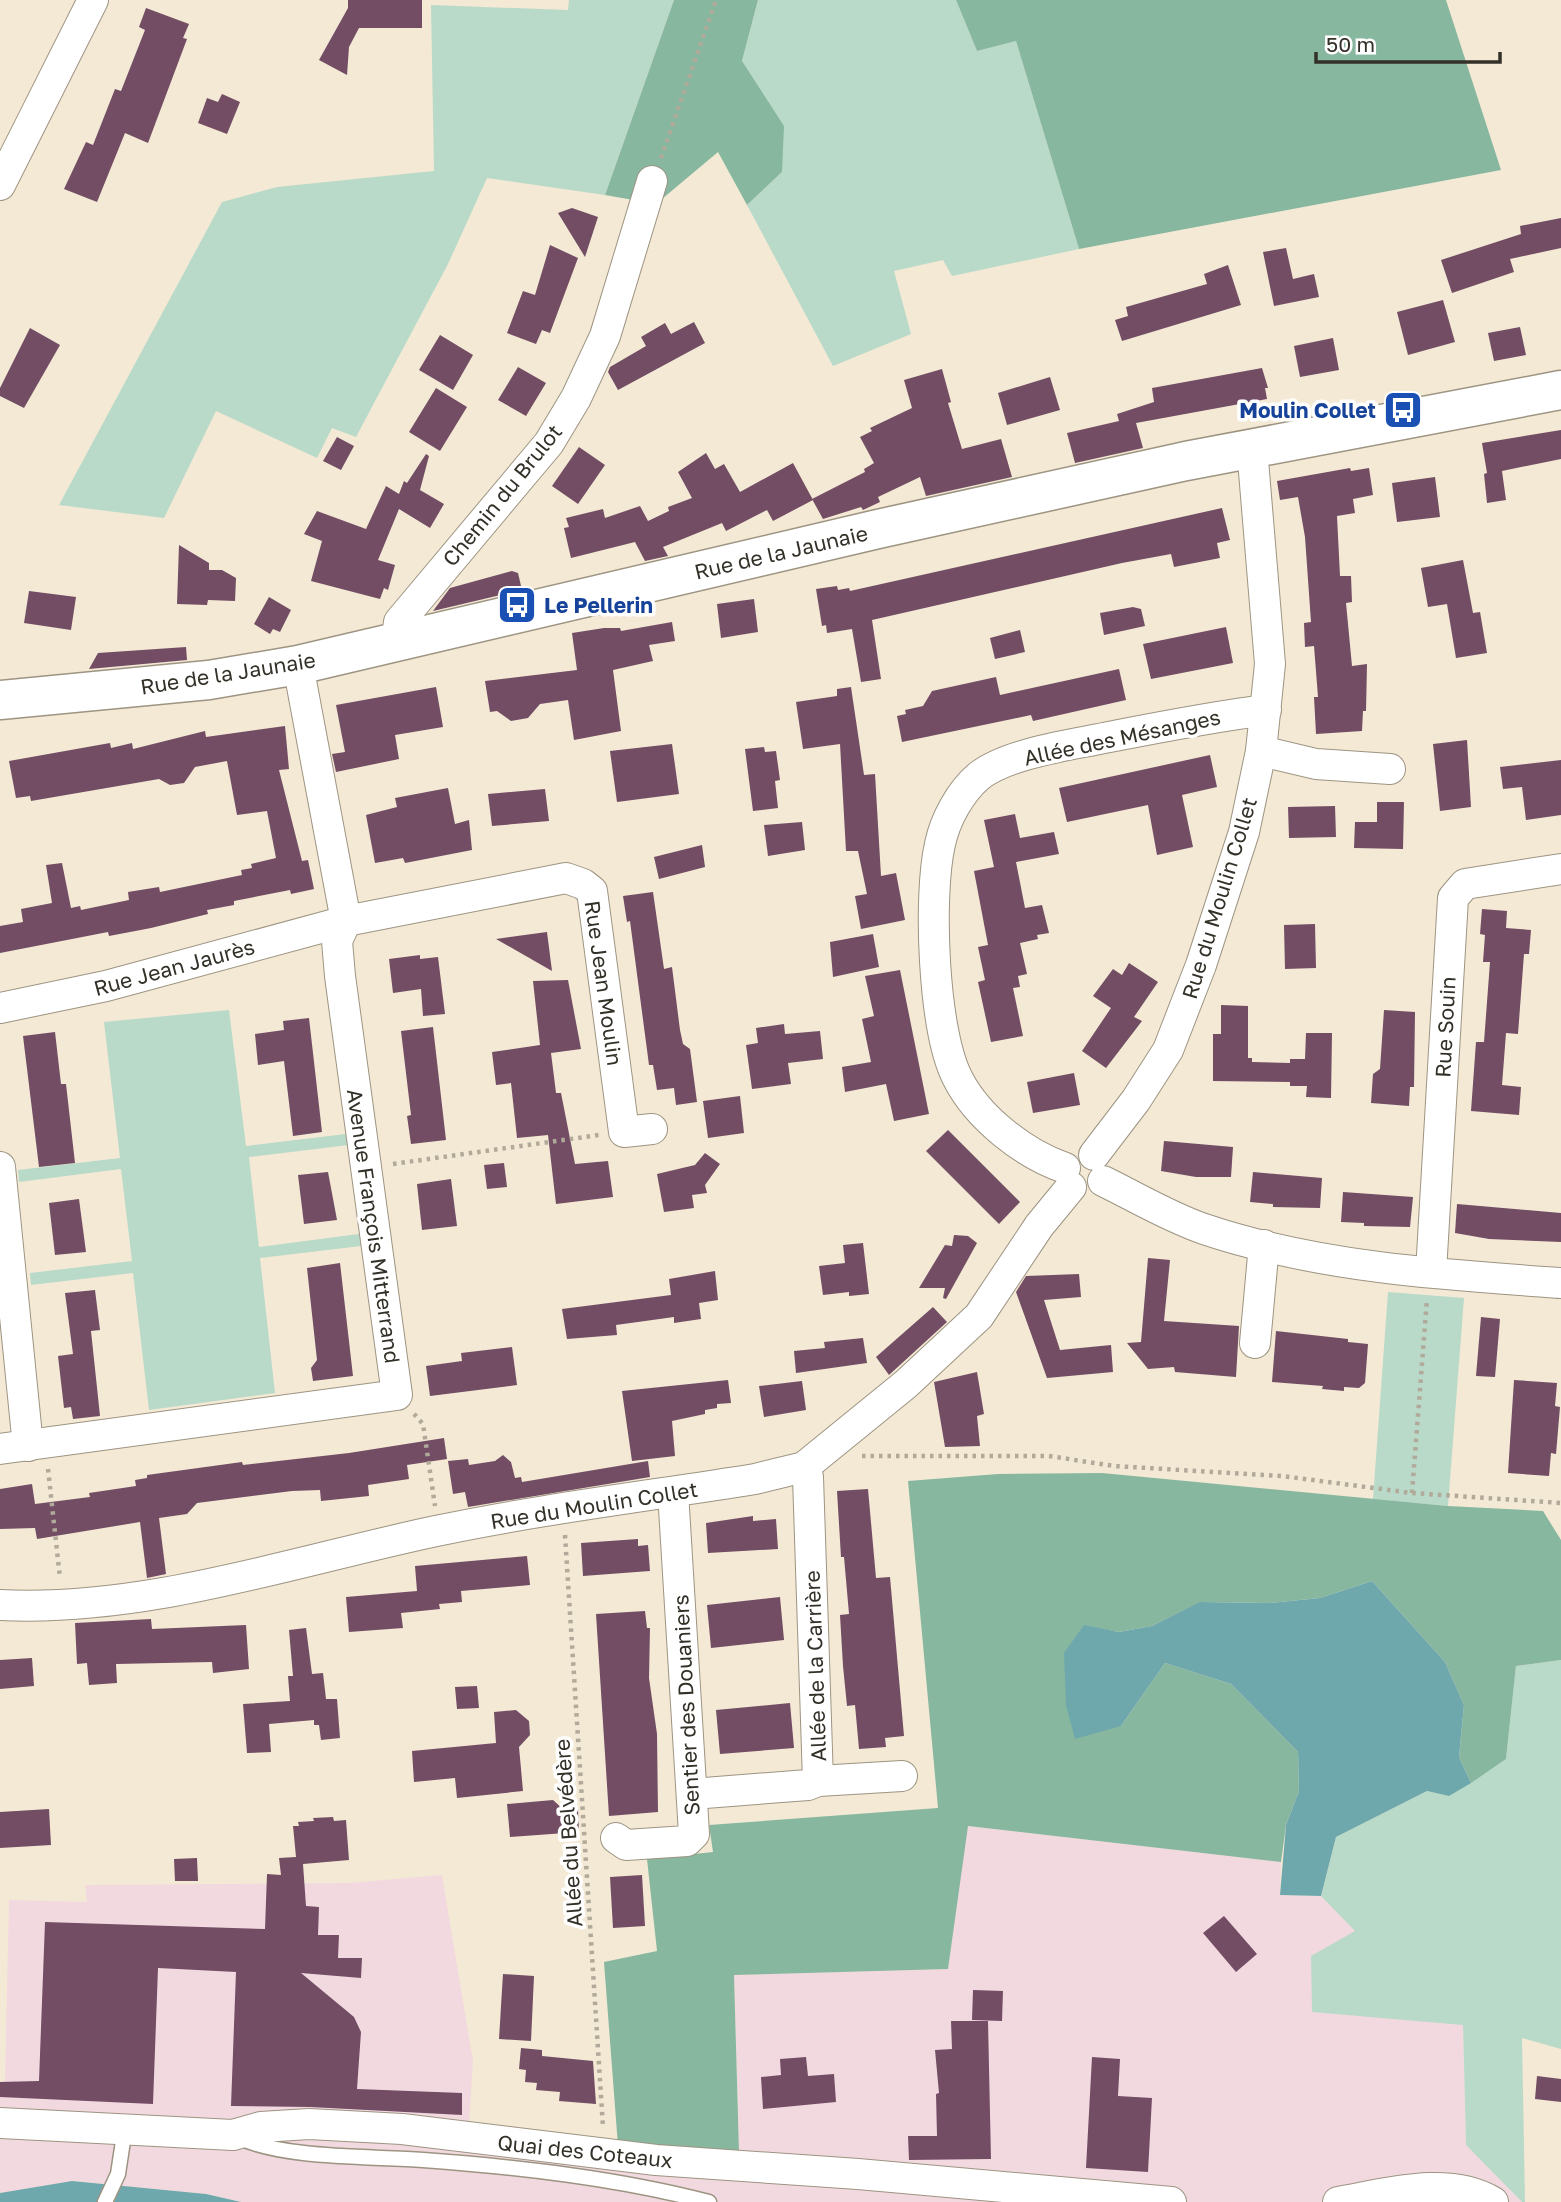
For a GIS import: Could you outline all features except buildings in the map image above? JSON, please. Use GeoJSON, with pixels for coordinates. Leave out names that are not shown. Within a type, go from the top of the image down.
{"type":"FeatureCollection","features":[{"type":"Feature","properties":{"kind":"main road","name":"Rue de la Jaunaie"},"geometry":{"type":"LineString","coordinates":[[0,699],[209,680],[298,664],[878,529],[1252,448],[1561,390]]}},
{"type":"Feature","properties":{"kind":"street"},"geometry":{"type":"LineString","coordinates":[[0,186],[93,0]]}},
{"type":"Feature","properties":{"kind":"street","name":"Chemin du Brulot"},"geometry":{"type":"LineString","coordinates":[[396,643],[399,622],[549,443],[576,398],[605,336],[652,181]]}},
{"type":"Feature","properties":{"kind":"street","name":"Rue du Moulin Collet"},"geometry":{"type":"LineString","coordinates":[[1098,1168],[1168,1050],[1201,965],[1244,832],[1261,751],[1270,664],[1252,448]]}},
{"type":"Feature","properties":{"kind":"street","name":"Avenue François Mitterrand"},"geometry":{"type":"LineString","coordinates":[[298,664],[346,921],[337,941],[397,1395]]}},
{"type":"Feature","properties":{"kind":"street","name":"Allée des Mésanges"},"geometry":{"type":"LineString","coordinates":[[1068,1178],[982,1115],[957,1078],[941,1027],[936,892],[940,844],[954,806],[980,776],[1027,754],[1213,716],[1266,710]]}},
{"type":"Feature","properties":{"kind":"street"},"geometry":{"type":"LineString","coordinates":[[1261,751],[1316,764],[1390,769]]}},
{"type":"Feature","properties":{"kind":"street","name":"Rue Souin"},"geometry":{"type":"LineString","coordinates":[[1431,1272],[1452,898],[1465,884],[1561,869]]}},
{"type":"Feature","properties":{"kind":"street","name":"Rue Jean Moulin"},"geometry":{"type":"LineString","coordinates":[[346,921],[566,878],[583,884],[592,891],[638,1130]]}},
{"type":"Feature","properties":{"kind":"street","name":"Rue Jean Jaurès"},"geometry":{"type":"LineString","coordinates":[[0,1007],[106,986],[346,921]]}},
{"type":"Feature","properties":{"kind":"street"},"geometry":{"type":"LineString","coordinates":[[1068,1178],[1076,1155],[1202,1229],[1264,1245],[1352,1263],[1561,1283]]}},
{"type":"Feature","properties":{"kind":"street"},"geometry":{"type":"LineString","coordinates":[[0,1167],[24,1446],[397,1395]]}},
{"type":"Feature","properties":{"kind":"street","name":"Rue du Moulin Collet"},"geometry":{"type":"LineString","coordinates":[[0,1605],[63,1605],[195,1586],[438,1531],[673,1492],[815,1459],[906,1384],[979,1316],[1068,1178]]}},
{"type":"Feature","properties":{"kind":"street"},"geometry":{"type":"LineString","coordinates":[[1255,1343],[1264,1245]]}},
{"type":"Feature","properties":{"kind":"street","name":"Allée de la Carrière"},"geometry":{"type":"LineString","coordinates":[[692,1794],[808,1785],[818,1781],[808,1477],[815,1459]]}},
{"type":"Feature","properties":{"kind":"street","name":"Sentier des Douaniers"},"geometry":{"type":"LineString","coordinates":[[615,1838],[625,1845],[687,1840],[694,1834],[673,1492]]}},
{"type":"Feature","properties":{"kind":"street"},"geometry":{"type":"LineString","coordinates":[[818,1781],[902,1776]]}},
{"type":"Feature","properties":{"kind":"street","name":"Quai des Coteaux"},"geometry":{"type":"LineString","coordinates":[[0,2123],[233,2135],[261,2127],[309,2124],[402,2129],[605,2154],[1108,2194],[1171,2202]]}},
{"type":"Feature","properties":{"kind":"street"},"geometry":{"type":"LineString","coordinates":[[1338,2202],[1415,2189],[1453,2190],[1483,2196],[1493,2202]]}},
{"type":"Feature","properties":{"kind":"lane"},"geometry":{"type":"LineString","coordinates":[[105,2202],[118,2174],[125,2128]]}},
{"type":"Feature","properties":{"kind":"lane"},"geometry":{"type":"LineString","coordinates":[[233,2135],[257,2146],[588,2179],[662,2190],[709,2202]]}},
{"type":"Feature","properties":{"kind":"path"},"geometry":{"type":"LineString","coordinates":[[652,181],[716,0]]}},
{"type":"Feature","properties":{"kind":"path"},"geometry":{"type":"LineString","coordinates":[[365,1167],[638,1130]]}},
{"type":"Feature","properties":{"kind":"path"},"geometry":{"type":"LineString","coordinates":[[1412,1493],[1431,1272]]}},
{"type":"Feature","properties":{"kind":"path"},"geometry":{"type":"LineString","coordinates":[[397,1395],[423,1424],[438,1531]]}},
{"type":"Feature","properties":{"kind":"path"},"geometry":{"type":"LineString","coordinates":[[24,1446],[63,1605]]}},
{"type":"Feature","properties":{"kind":"path"},"geometry":{"type":"LineString","coordinates":[[815,1459],[1049,1456],[1114,1466],[1282,1476],[1412,1493],[1561,1503]]}},
{"type":"Feature","properties":{"kind":"path","name":"Allée du Belvédère"},"geometry":{"type":"LineString","coordinates":[[556,1511],[605,2154]]}},
{"type":"Feature","properties":{"kind":"shaded area"},"geometry":{"type":"Polygon","coordinates":[[[967,1826],[1281,1862],[1280,1895],[1321,1896],[1356,1931],[1463,2025],[1466,2145],[1522,2202],[241,2202],[206,2194],[72,2181],[0,2193],[0,2082],[5,2081],[9,1900],[87,1902],[85,1885],[349,1883],[442,1875],[473,2061],[469,2125],[618,2146],[739,2152],[734,1975],[948,1969],[967,1826]]]}},
{"type":"Feature","properties":{"kind":"green space"},"geometry":{"type":"Polygon","coordinates":[[[569,0],[674,0],[605,195],[487,178],[448,264],[356,437],[332,428],[317,458],[216,411],[164,518],[59,505],[222,202],[277,187],[434,171],[431,5],[568,10],[569,0]]]}},
{"type":"Feature","properties":{"kind":"green space"},"geometry":{"type":"Polygon","coordinates":[[[674,0],[758,0],[742,61],[784,126],[782,172],[747,205],[718,152],[656,204],[605,195],[674,0]]]}},
{"type":"Feature","properties":{"kind":"green space"},"geometry":{"type":"Polygon","coordinates":[[[758,0],[956,0],[977,51],[1016,41],[1079,249],[952,276],[943,260],[894,271],[911,334],[833,366],[747,205],[782,172],[742,61],[758,0]]]}},
{"type":"Feature","properties":{"kind":"green space"},"geometry":{"type":"Polygon","coordinates":[[[956,0],[1446,0],[1501,170],[1079,249],[1016,41],[977,51],[956,0]]]}},
{"type":"Feature","properties":{"kind":"green space"},"geometry":{"type":"Polygon","coordinates":[[[229,1010],[246,1146],[346,1134],[349,1145],[249,1157],[259,1247],[359,1234],[361,1246],[260,1258],[275,1393],[149,1410],[133,1273],[31,1285],[30,1273],[132,1261],[121,1169],[19,1182],[18,1170],[120,1158],[104,1022],[229,1010]]]}},
{"type":"Feature","properties":{"kind":"green space"},"geometry":{"type":"Polygon","coordinates":[[[1388,1292],[1464,1298],[1448,1506],[1373,1499],[1388,1292]]]}},
{"type":"Feature","properties":{"kind":"green space"},"geometry":{"type":"Polygon","coordinates":[[[1102,1473],[1448,1506],[1543,1511],[1561,1540],[1561,1660],[1516,1666],[1506,1759],[1471,1783],[1459,1757],[1464,1705],[1445,1662],[1372,1581],[1320,1598],[1269,1603],[1201,1602],[1152,1626],[1119,1632],[1084,1626],[1121,1726],[1165,1663],[1231,1684],[1298,1752],[1299,1791],[1286,1825],[1281,1862],[968,1826],[948,1969],[734,1975],[739,2152],[618,2146],[604,1962],[657,1951],[647,1859],[713,1852],[709,1825],[938,1808],[908,1481],[998,1474],[1102,1473]]]}},
{"type":"Feature","properties":{"kind":"green space"},"geometry":{"type":"Polygon","coordinates":[[[1561,1660],[1561,2049],[1522,2038],[1525,2202],[1522,2202],[1466,2145],[1463,2025],[1312,2012],[1311,1956],[1355,1931],[1321,1896],[1336,1837],[1427,1791],[1449,1796],[1506,1759],[1516,1666],[1561,1660]]]}},
{"type":"Feature","properties":{"kind":"water"},"geometry":{"type":"Polygon","coordinates":[[[1372,1581],[1445,1662],[1464,1705],[1459,1757],[1471,1783],[1449,1796],[1427,1791],[1336,1837],[1321,1896],[1280,1895],[1286,1825],[1299,1791],[1298,1752],[1231,1684],[1165,1663],[1121,1726],[1075,1739],[1066,1705],[1064,1653],[1084,1625],[1119,1632],[1152,1626],[1200,1602],[1269,1603],[1320,1598],[1372,1581]]]}},
{"type":"Feature","properties":{"kind":"water"},"geometry":{"type":"Polygon","coordinates":[[[72,2181],[206,2194],[241,2202],[0,2202],[0,2193],[72,2181]]]}},
{"type":"Feature","properties":{"kind":"place","name":"Moulin Collet"},"geometry":{"type":"Point","coordinates":[1403,410]}},
{"type":"Feature","properties":{"kind":"place","name":"Le Pellerin"},"geometry":{"type":"Point","coordinates":[517,605]}}]}
